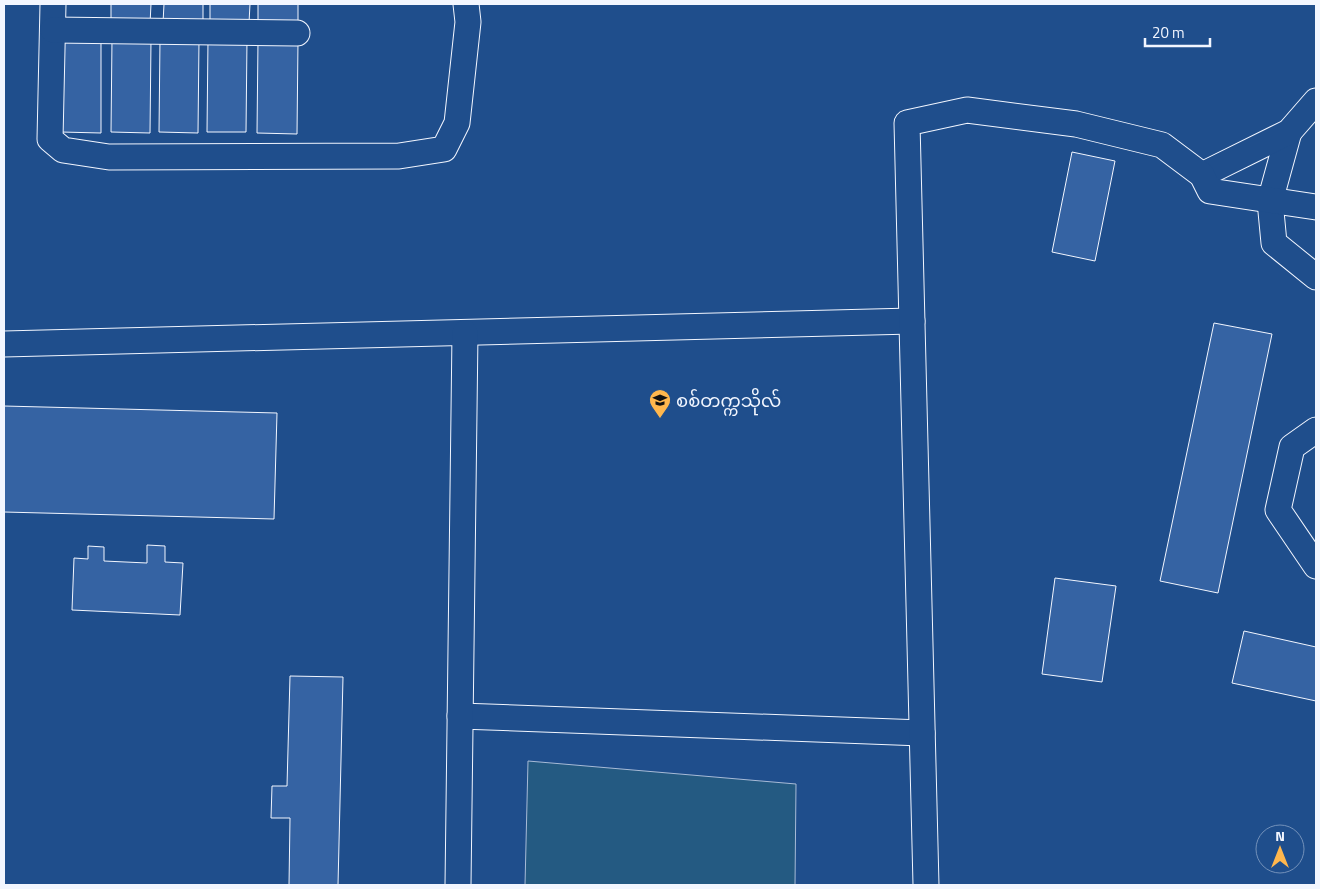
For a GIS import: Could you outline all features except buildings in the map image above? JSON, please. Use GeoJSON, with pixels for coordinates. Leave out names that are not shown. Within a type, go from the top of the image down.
{"type":"FeatureCollection","features":[{"type":"Feature","properties":{"kind":"street"},"geometry":{"type":"LineString","coordinates":[[53,4],[50,139],[63,150],[109,157],[399,156],[444,149],[457,123],[468,22],[466,4]]}},
{"type":"Feature","properties":{"kind":"street"},"geometry":{"type":"LineString","coordinates":[[53,30],[296,33]]}},
{"type":"Feature","properties":{"kind":"street"},"geometry":{"type":"LineString","coordinates":[[1202,175],[1289,132],[1316,101]]}},
{"type":"Feature","properties":{"kind":"street"},"geometry":{"type":"LineString","coordinates":[[926,885],[908,123],[967,110],[1076,124],[1162,145],[1202,175],[1210,191],[1316,207]]}},
{"type":"Feature","properties":{"kind":"street"},"geometry":{"type":"LineString","coordinates":[[1289,132],[1270,200],[1274,243],[1316,277]]}},
{"type":"Feature","properties":{"kind":"street"},"geometry":{"type":"LineString","coordinates":[[4,344],[912,321]]}},
{"type":"Feature","properties":{"kind":"street"},"geometry":{"type":"LineString","coordinates":[[458,885],[465,333]]}},
{"type":"Feature","properties":{"kind":"street"},"geometry":{"type":"LineString","coordinates":[[1316,430],[1292,447],[1278,510],[1316,566]]}},
{"type":"Feature","properties":{"kind":"street"},"geometry":{"type":"LineString","coordinates":[[460,716],[922,733]]}},
{"type":"Feature","properties":{"kind":"shaded area"},"geometry":{"type":"Polygon","coordinates":[[[528,761],[796,784],[795,885],[525,885],[528,761]]]}},
{"type":"Feature","properties":{"kind":"place","name":"စစ်‌တက္ကသိုလ်"},"geometry":{"type":"Point","coordinates":[660,419]}}]}
